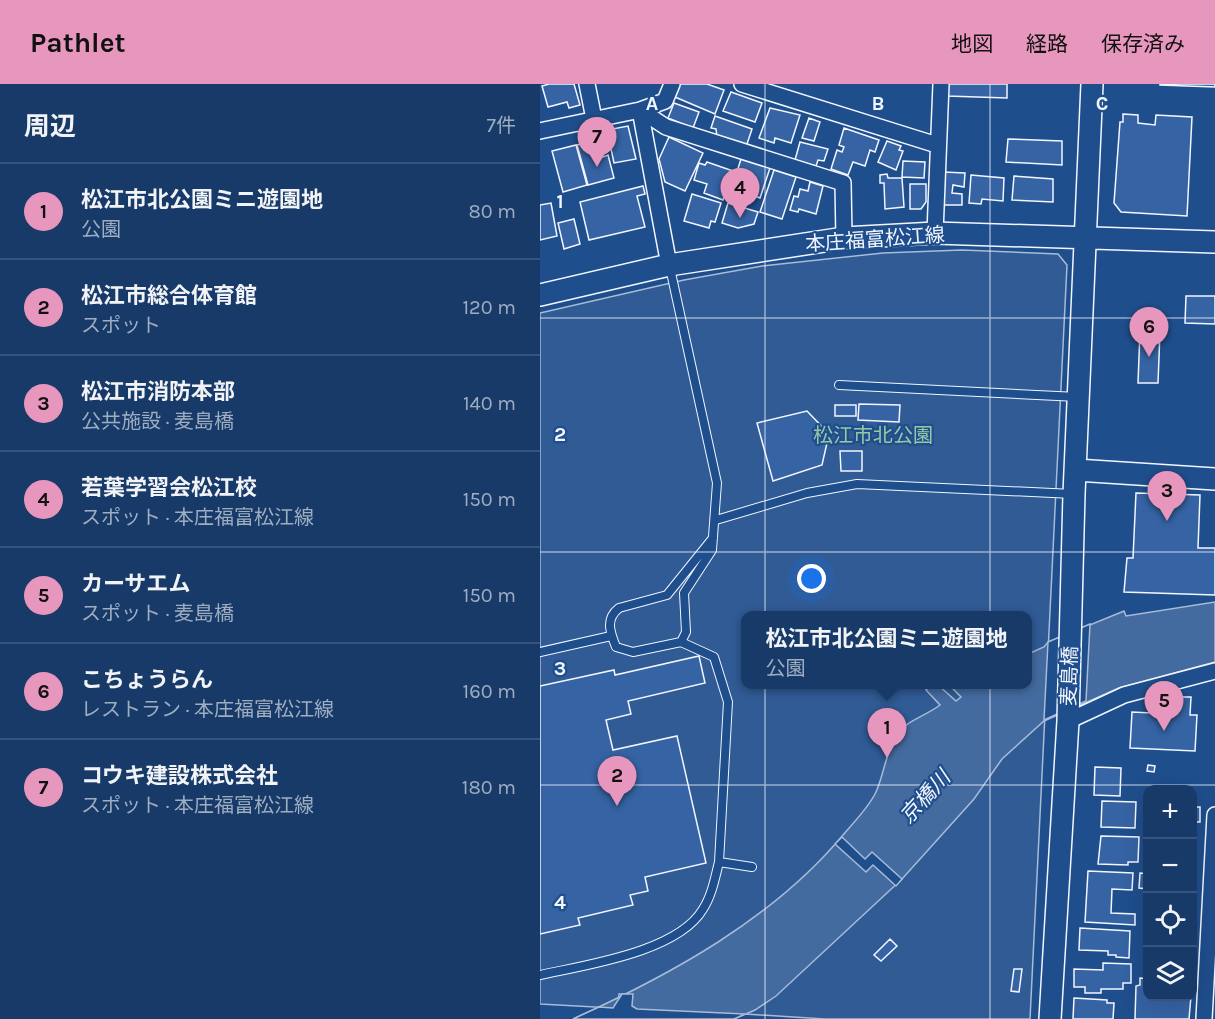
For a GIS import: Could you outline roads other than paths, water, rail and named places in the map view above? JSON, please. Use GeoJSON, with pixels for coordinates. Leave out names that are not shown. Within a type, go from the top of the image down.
{"type":"FeatureCollection","features":[{"type":"Feature","properties":{"kind":"street"},"geometry":{"type":"LineString","coordinates":[[587,84],[594,119]]}},
{"type":"Feature","properties":{"kind":"street"},"geometry":{"type":"LineString","coordinates":[[540,131],[640,110],[665,102],[672,84]]}},
{"type":"Feature","properties":{"kind":"street"},"geometry":{"type":"LineString","coordinates":[[742,84],[937,145]]}},
{"type":"Feature","properties":{"kind":"street"},"geometry":{"type":"LineString","coordinates":[[935,233],[941,84]]}},
{"type":"Feature","properties":{"kind":"street","name":"麦島橋"},"geometry":{"type":"LineString","coordinates":[[1050,1019],[1068,721],[1074,494],[1092,84]]}},
{"type":"Feature","properties":{"kind":"street"},"geometry":{"type":"LineString","coordinates":[[640,110],[666,127],[843,183],[844,238]]}},
{"type":"Feature","properties":{"kind":"street"},"geometry":{"type":"LineString","coordinates":[[640,110],[669,265]]}},
{"type":"Feature","properties":{"kind":"street","name":"本庄福富松江線"},"geometry":{"type":"LineString","coordinates":[[540,295],[669,265],[844,238],[935,233],[1085,236],[1215,242]]}},
{"type":"Feature","properties":{"kind":"street"},"geometry":{"type":"LineString","coordinates":[[1076,470],[1215,479]]}},
{"type":"Feature","properties":{"kind":"street"},"geometry":{"type":"LineString","coordinates":[[1068,721],[1124,695],[1215,670]]}},
{"type":"Feature","properties":{"kind":"street"},"geometry":{"type":"LineString","coordinates":[[1204,1019],[1213,906],[1215,815]]}},
{"type":"Feature","properties":{"kind":"lane"},"geometry":{"type":"LineString","coordinates":[[669,265],[717,483],[712,550],[684,593],[686,632],[681,642]]}},
{"type":"Feature","properties":{"kind":"lane"},"geometry":{"type":"LineString","coordinates":[[839,385],[1080,397]]}},
{"type":"Feature","properties":{"kind":"lane"},"geometry":{"type":"LineString","coordinates":[[716,520],[807,494],[857,484],[1074,494]]}},
{"type":"Feature","properties":{"kind":"lane"},"geometry":{"type":"LineString","coordinates":[[540,975],[601,962],[657,943],[683,930],[703,909],[719,861],[728,702],[714,657],[681,642],[633,652],[616,647],[609,624],[614,612],[619,608],[667,595],[713,538]]}},
{"type":"Feature","properties":{"kind":"lane"},"geometry":{"type":"LineString","coordinates":[[540,651],[611,636]]}},
{"type":"Feature","properties":{"kind":"lane"},"geometry":{"type":"LineString","coordinates":[[719,861],[752,867]]}},
{"type":"Feature","properties":{"kind":"water","name":"京橋川"},"geometry":{"type":"Polygon","coordinates":[[[1215,602],[1215,662],[1119,688],[1044,721],[1002,759],[974,799],[902,879],[776,996],[755,1010],[734,1019],[573,1019],[683,964],[752,919],[785,893],[815,865],[873,798],[890,749],[900,731],[940,705],[927,689],[942,689],[956,701],[961,697],[953,689],[1032,689],[1032,652],[1044,647],[1048,642],[1124,611],[1126,616],[1215,602]]]}},
{"type":"Feature","properties":{"kind":"place","name":"コウキ建設株式会社"},"geometry":{"type":"Point","coordinates":[597,167]}},
{"type":"Feature","properties":{"kind":"place","name":"若葉学習会松江校"},"geometry":{"type":"Point","coordinates":[740,218]}},
{"type":"Feature","properties":{"kind":"place","name":"こちょうらん"},"geometry":{"type":"Point","coordinates":[1149,357]}},
{"type":"Feature","properties":{"kind":"place","name":"松江市消防本部"},"geometry":{"type":"Point","coordinates":[1167,521]}},
{"type":"Feature","properties":{"kind":"place","name":"カーサエム"},"geometry":{"type":"Point","coordinates":[1164,731]}},
{"type":"Feature","properties":{"kind":"place","name":"松江市北公園ミニ遊園地"},"geometry":{"type":"Point","coordinates":[887,758]}},
{"type":"Feature","properties":{"kind":"place","name":"松江市総合体育館"},"geometry":{"type":"Point","coordinates":[617,806]}},
{"type":"Feature","properties":{"kind":"park label","name":"松江市北公園"},"geometry":{"type":"Point","coordinates":[873,435]}}]}
